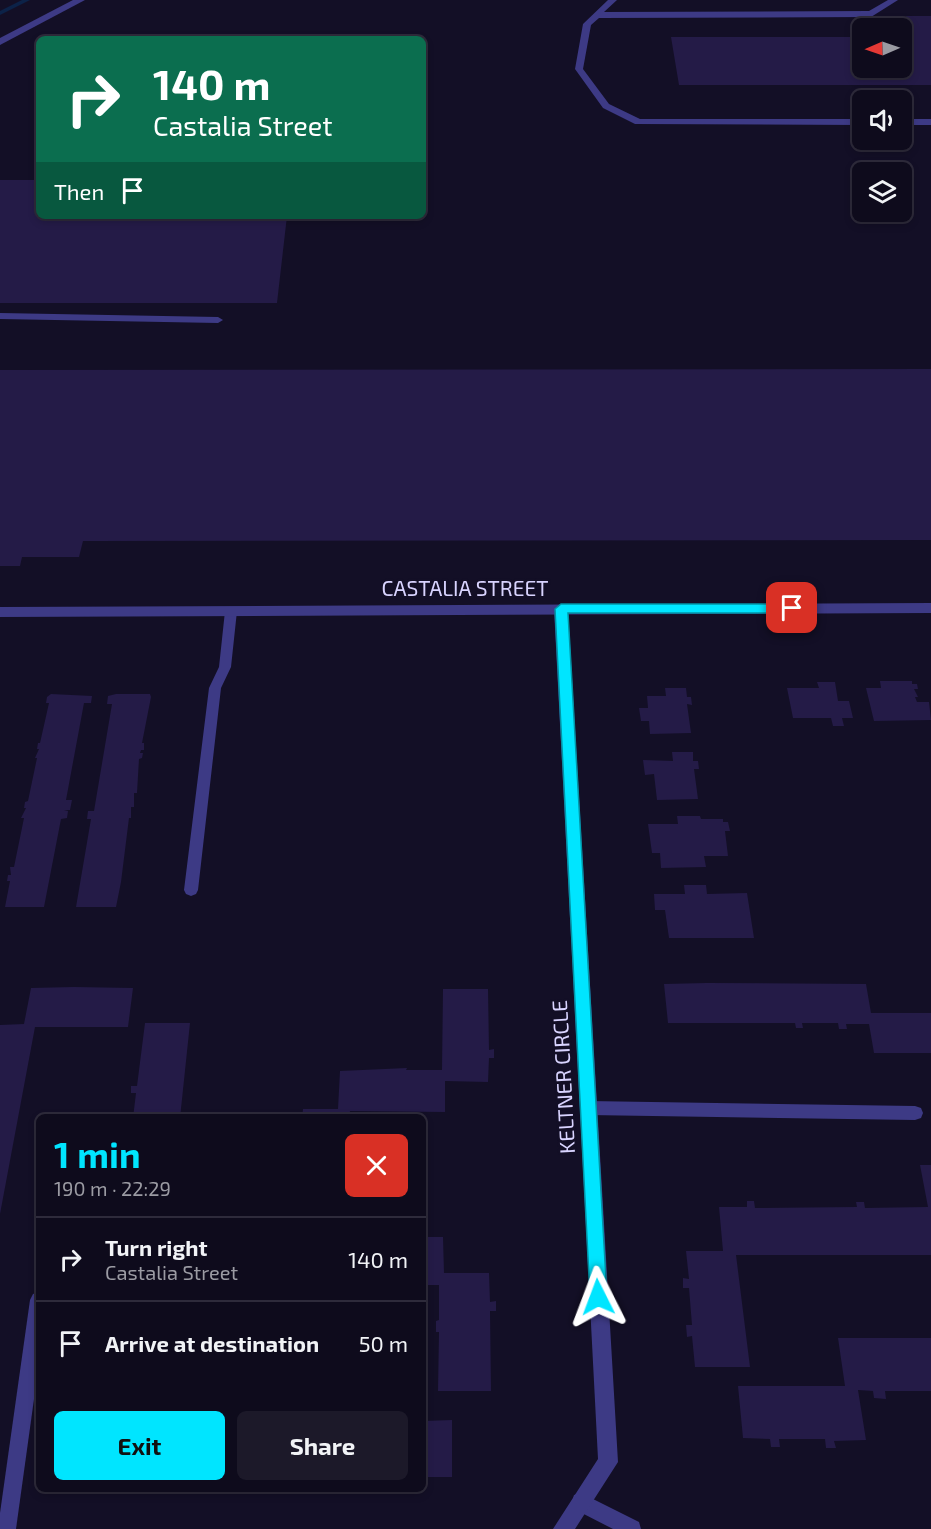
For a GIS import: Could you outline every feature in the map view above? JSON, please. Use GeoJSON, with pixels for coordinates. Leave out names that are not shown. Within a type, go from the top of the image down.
{"type":"FeatureCollection","features":[{"type":"Feature","properties":{"kind":"street"},"geometry":{"type":"LineString","coordinates":[[0,42],[80,0]]}},
{"type":"Feature","properties":{"kind":"street","name":"CASTALIA STREET"},"geometry":{"type":"LineString","coordinates":[[0,612],[931,608]]}},
{"type":"Feature","properties":{"kind":"street","name":"KELTNER CIRCLE"},"geometry":{"type":"LineString","coordinates":[[561,609],[608,1462],[563,1529]]}},
{"type":"Feature","properties":{"kind":"lane"},"geometry":{"type":"LineString","coordinates":[[613,0],[587,24],[579,69],[606,106],[638,122],[852,122]]}},
{"type":"Feature","properties":{"kind":"lane"},"geometry":{"type":"LineString","coordinates":[[596,15],[871,14],[894,0]]}},
{"type":"Feature","properties":{"kind":"lane"},"geometry":{"type":"LineString","coordinates":[[912,122],[931,122]]}},
{"type":"Feature","properties":{"kind":"lane"},"geometry":{"type":"LineString","coordinates":[[0,316],[218,321]]}},
{"type":"Feature","properties":{"kind":"lane"},"geometry":{"type":"LineString","coordinates":[[192,890],[215,688],[225,667],[231,611]]}},
{"type":"Feature","properties":{"kind":"lane"},"geometry":{"type":"LineString","coordinates":[[588,1108],[915,1113]]}},
{"type":"Feature","properties":{"kind":"lane"},"geometry":{"type":"LineString","coordinates":[[7,1529],[36,1321]]}},
{"type":"Feature","properties":{"kind":"lane"},"geometry":{"type":"LineString","coordinates":[[581,1502],[632,1529]]}},
{"type":"Feature","properties":{"kind":"building"},"geometry":{"type":"Polygon","coordinates":[[[906,16],[931,16],[931,85],[679,85],[671,37],[852,37],[852,78],[912,78],[912,18],[906,16]]]}},
{"type":"Feature","properties":{"kind":"building"},"geometry":{"type":"Polygon","coordinates":[[[0,180],[36,180],[36,219],[287,219],[277,303],[0,303],[0,180]]]}},
{"type":"Feature","properties":{"kind":"building"},"geometry":{"type":"Polygon","coordinates":[[[931,369],[931,540],[83,541],[79,557],[22,557],[20,566],[0,566],[0,370],[931,369]]]}},
{"type":"Feature","properties":{"kind":"building"},"geometry":{"type":"Polygon","coordinates":[[[880,681],[912,681],[912,684],[917,684],[918,689],[914,689],[918,697],[915,697],[917,702],[929,702],[931,720],[874,721],[866,688],[881,688],[880,681]]]}},
{"type":"Feature","properties":{"kind":"building"},"geometry":{"type":"Polygon","coordinates":[[[817,682],[835,682],[838,701],[849,701],[853,718],[842,718],[844,726],[833,726],[831,718],[793,718],[787,688],[819,688],[817,682]]]}},
{"type":"Feature","properties":{"kind":"building"},"geometry":{"type":"Polygon","coordinates":[[[665,688],[686,688],[687,697],[691,697],[692,705],[687,704],[691,733],[650,734],[649,721],[641,721],[639,708],[648,708],[647,696],[666,696],[665,688]]]}},
{"type":"Feature","properties":{"kind":"building"},"geometry":{"type":"Polygon","coordinates":[[[51,694],[92,696],[91,703],[84,703],[66,800],[72,800],[70,810],[64,810],[68,811],[67,818],[61,819],[44,907],[5,907],[10,881],[7,881],[8,875],[11,875],[10,867],[14,867],[24,818],[21,818],[26,808],[24,808],[25,802],[28,801],[37,758],[35,758],[39,749],[37,749],[38,743],[40,743],[49,703],[46,703],[47,697],[51,694]]]}},
{"type":"Feature","properties":{"kind":"building"},"geometry":{"type":"Polygon","coordinates":[[[150,694],[151,697],[142,743],[144,743],[144,750],[141,750],[142,758],[139,759],[137,793],[134,793],[134,807],[131,807],[131,818],[129,818],[121,882],[116,907],[76,907],[91,819],[87,819],[88,811],[94,811],[112,704],[107,704],[108,696],[150,694]]]}},
{"type":"Feature","properties":{"kind":"building"},"geometry":{"type":"Polygon","coordinates":[[[672,752],[693,752],[693,761],[698,761],[699,769],[694,769],[698,799],[657,800],[654,774],[645,775],[643,760],[673,761],[672,752]]]}},
{"type":"Feature","properties":{"kind":"building"},"geometry":{"type":"Polygon","coordinates":[[[677,816],[700,816],[701,819],[723,819],[723,822],[728,822],[730,831],[725,831],[728,856],[704,856],[706,867],[661,868],[660,853],[652,853],[648,824],[678,824],[677,816]]]}},
{"type":"Feature","properties":{"kind":"building"},"geometry":{"type":"Polygon","coordinates":[[[684,885],[706,885],[707,894],[747,893],[754,938],[669,938],[665,910],[655,910],[654,894],[685,894],[684,885]]]}},
{"type":"Feature","properties":{"kind":"building"},"geometry":{"type":"Polygon","coordinates":[[[664,984],[866,984],[871,1013],[931,1013],[931,1053],[874,1053],[869,1024],[846,1024],[847,1029],[839,1029],[838,1023],[802,1023],[803,1028],[796,1028],[795,1023],[668,1023],[664,984]]]}},
{"type":"Feature","properties":{"kind":"building"},"geometry":{"type":"Polygon","coordinates":[[[31,988],[133,988],[128,1027],[35,1027],[0,1214],[0,1025],[24,1024],[31,988]]]}},
{"type":"Feature","properties":{"kind":"building"},"geometry":{"type":"Polygon","coordinates":[[[443,989],[488,989],[489,1050],[494,1049],[494,1058],[489,1058],[488,1082],[445,1081],[445,1112],[350,1111],[350,1114],[302,1114],[303,1109],[338,1109],[340,1071],[407,1068],[406,1070],[442,1070],[443,989]]]}},
{"type":"Feature","properties":{"kind":"building"},"geometry":{"type":"Polygon","coordinates":[[[145,1023],[190,1023],[180,1114],[133,1114],[136,1093],[131,1093],[131,1086],[137,1086],[145,1023]]]}},
{"type":"Feature","properties":{"kind":"building"},"geometry":{"type":"Polygon","coordinates":[[[920,1165],[931,1165],[931,1255],[736,1255],[750,1367],[695,1367],[692,1336],[687,1337],[686,1325],[692,1325],[689,1288],[683,1288],[683,1278],[689,1279],[686,1251],[723,1251],[719,1207],[747,1207],[747,1201],[754,1201],[755,1208],[857,1207],[856,1202],[864,1202],[865,1208],[928,1207],[920,1165]]]}},
{"type":"Feature","properties":{"kind":"building"},"geometry":{"type":"Polygon","coordinates":[[[426,1237],[443,1237],[444,1273],[489,1273],[490,1302],[496,1301],[496,1311],[490,1311],[491,1391],[438,1391],[439,1332],[436,1332],[436,1321],[439,1320],[439,1285],[426,1285],[426,1237]]]}},
{"type":"Feature","properties":{"kind":"building"},"geometry":{"type":"Polygon","coordinates":[[[838,1338],[931,1338],[931,1391],[885,1391],[886,1399],[874,1398],[873,1391],[858,1390],[866,1440],[834,1441],[836,1448],[826,1448],[825,1439],[779,1439],[780,1447],[771,1447],[770,1439],[743,1438],[738,1386],[845,1386],[838,1338]]]}},
{"type":"Feature","properties":{"kind":"building"},"geometry":{"type":"Polygon","coordinates":[[[452,1420],[452,1477],[426,1477],[426,1421],[452,1420]]]}},
{"type":"Feature","properties":{"kind":"waterway"},"geometry":{"type":"LineString","coordinates":[[0,13],[27,0]]}},
{"type":"Feature","properties":{"kind":"route"},"geometry":{"type":"LineString","coordinates":[[598,1297],[561,609],[792,608]]}}]}
